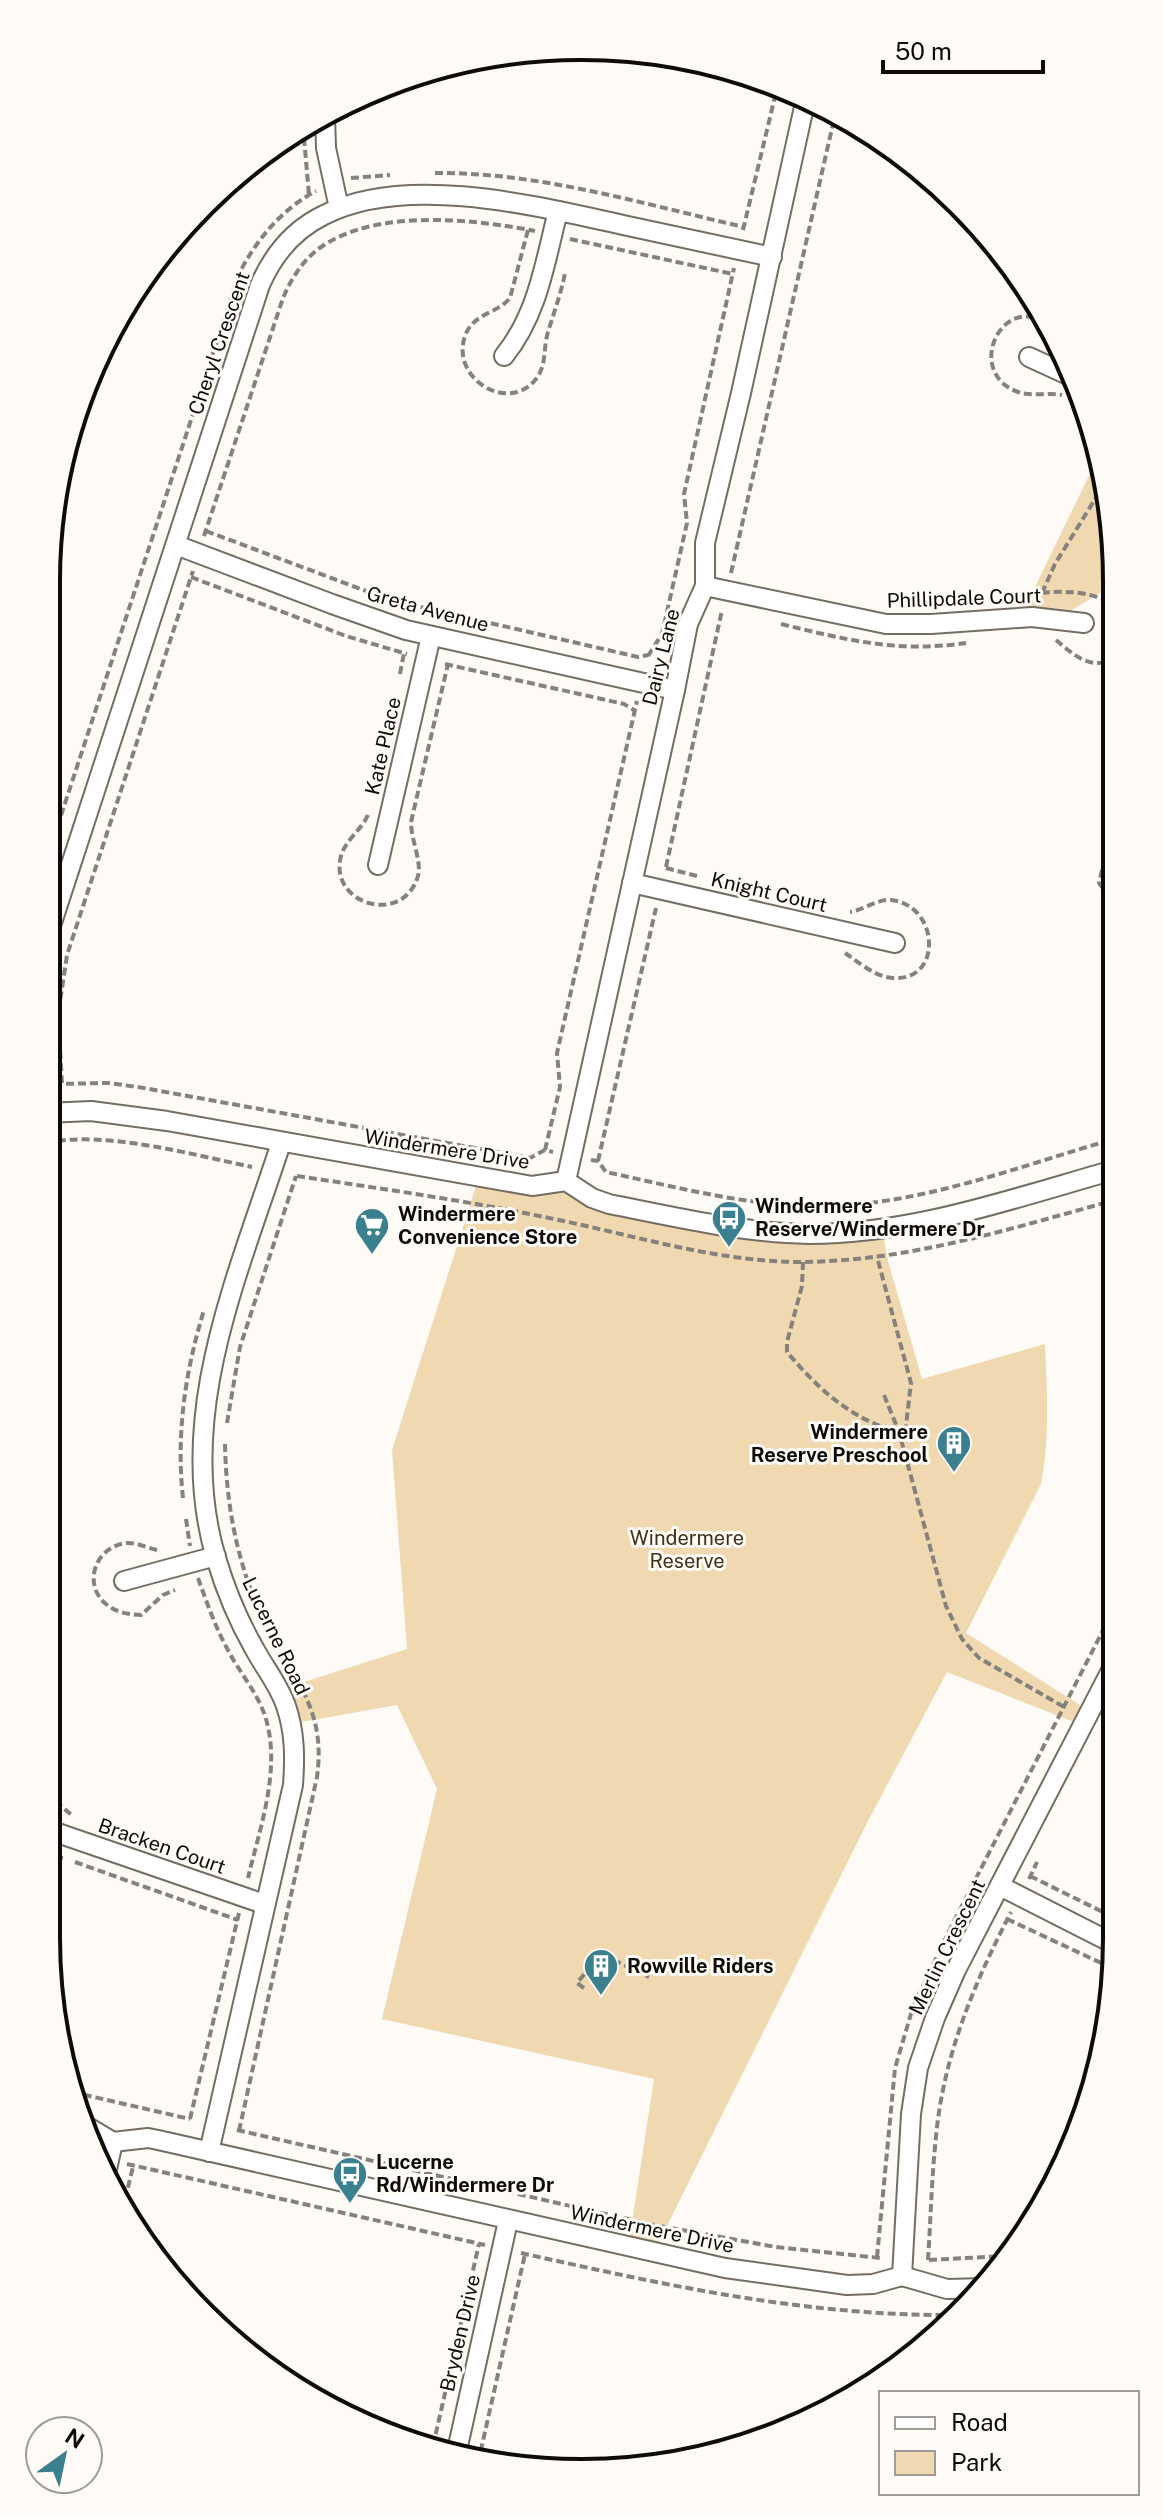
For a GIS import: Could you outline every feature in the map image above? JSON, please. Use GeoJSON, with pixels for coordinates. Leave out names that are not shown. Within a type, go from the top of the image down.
{"type":"FeatureCollection","features":[{"type":"Feature","properties":{"kind":"street","name":"Dairy Lane"},"geometry":{"type":"LineString","coordinates":[[566,1181],[690,615],[705,586],[705,543],[803,110]]}},
{"type":"Feature","properties":{"kind":"street"},"geometry":{"type":"LineString","coordinates":[[325,128],[326,148],[339,208]]}},
{"type":"Feature","properties":{"kind":"street","name":"Cheryl Crescent"},"geometry":{"type":"LineString","coordinates":[[60,898],[268,268],[280,249],[307,224],[339,208],[369,200],[430,196],[502,200],[772,257]]}},
{"type":"Feature","properties":{"kind":"street"},"geometry":{"type":"LineString","coordinates":[[504,356],[519,338],[534,306],[558,211]]}},
{"type":"Feature","properties":{"kind":"street"},"geometry":{"type":"LineString","coordinates":[[1029,357],[1058,370]]}},
{"type":"Feature","properties":{"kind":"street","name":"Greta Avenue"},"geometry":{"type":"LineString","coordinates":[[176,545],[332,604],[431,636],[675,690]]}},
{"type":"Feature","properties":{"kind":"street","name":"Phillipdale Court"},"geometry":{"type":"LineString","coordinates":[[705,586],[886,624],[1032,617],[1084,623]]}},
{"type":"Feature","properties":{"kind":"street","name":"Kate Place"},"geometry":{"type":"LineString","coordinates":[[378,865],[431,636]]}},
{"type":"Feature","properties":{"kind":"street","name":"Knight Court"},"geometry":{"type":"LineString","coordinates":[[632,883],[895,943]]}},
{"type":"Feature","properties":{"kind":"street","name":"Windermere Drive"},"geometry":{"type":"LineString","coordinates":[[60,1112],[91,1111],[125,1115],[532,1186],[566,1181]]}},
{"type":"Feature","properties":{"kind":"street","name":"Lucerne Road"},"geometry":{"type":"LineString","coordinates":[[209,2152],[293,1785],[295,1750],[287,1708],[241,1622],[216,1556],[208,1515],[203,1454],[209,1378],[221,1327],[281,1143]]}},
{"type":"Feature","properties":{"kind":"street"},"geometry":{"type":"LineString","coordinates":[[566,1181],[592,1198],[609,1204],[751,1230],[822,1234],[928,1222],[1103,1173]]}},
{"type":"Feature","properties":{"kind":"street"},"geometry":{"type":"LineString","coordinates":[[124,1581],[216,1556]]}},
{"type":"Feature","properties":{"kind":"street","name":"Merlin Crescent"},"geometry":{"type":"LineString","coordinates":[[902,2276],[911,2114],[918,2068],[935,2018],[956,1970],[1103,1686]]}},
{"type":"Feature","properties":{"kind":"street","name":"Bracken Court"},"geometry":{"type":"LineString","coordinates":[[60,1834],[264,1904]]}},
{"type":"Feature","properties":{"kind":"street"},"geometry":{"type":"LineString","coordinates":[[1000,1886],[1103,1938]]}},
{"type":"Feature","properties":{"kind":"street"},"geometry":{"type":"LineString","coordinates":[[99,2134],[113,2142],[109,2158]]}},
{"type":"Feature","properties":{"kind":"street","name":"Windermere Drive"},"geometry":{"type":"LineString","coordinates":[[113,2142],[148,2138],[653,2254],[786,2277],[862,2285],[902,2276],[947,2289],[967,2288]]}},
{"type":"Feature","properties":{"kind":"street","name":"Bryden Drive"},"geometry":{"type":"LineString","coordinates":[[458,2444],[508,2221]]}},
{"type":"Feature","properties":{"kind":"path"},"geometry":{"type":"LineString","coordinates":[[742,232],[775,98]]}},
{"type":"Feature","properties":{"kind":"path"},"geometry":{"type":"LineString","coordinates":[[730,578],[833,125]]}},
{"type":"Feature","properties":{"kind":"path"},"geometry":{"type":"LineString","coordinates":[[304,140],[309,195]]}},
{"type":"Feature","properties":{"kind":"path"},"geometry":{"type":"LineString","coordinates":[[204,537],[283,298],[292,278],[306,261],[323,246],[343,235],[401,222],[457,220],[538,231]]}},
{"type":"Feature","properties":{"kind":"path"},"geometry":{"type":"LineString","coordinates":[[564,237],[733,271],[684,494],[687,523],[662,634],[648,655],[645,666]]}},
{"type":"Feature","properties":{"kind":"path"},"geometry":{"type":"LineString","coordinates":[[1042,593],[1058,559],[1096,497]]}},
{"type":"Feature","properties":{"kind":"path"},"geometry":{"type":"LineString","coordinates":[[206,531],[326,578],[423,610],[638,657],[648,655]]}},
{"type":"Feature","properties":{"kind":"path"},"geometry":{"type":"LineString","coordinates":[[60,1002],[67,955],[192,574],[346,636],[411,655]]}},
{"type":"Feature","properties":{"kind":"path"},"geometry":{"type":"LineString","coordinates":[[997,598],[1080,592],[1103,599]]}},
{"type":"Feature","properties":{"kind":"path"},"geometry":{"type":"LineString","coordinates":[[664,877],[723,604]]}},
{"type":"Feature","properties":{"kind":"path"},"geometry":{"type":"LineString","coordinates":[[443,663],[624,704],[635,711]]}},
{"type":"Feature","properties":{"kind":"path"},"geometry":{"type":"LineString","coordinates":[[545,1150],[560,1087],[557,1053],[637,701]]}},
{"type":"Feature","properties":{"kind":"path"},"geometry":{"type":"LineString","coordinates":[[1103,865],[1099,883],[1103,888]]}},
{"type":"Feature","properties":{"kind":"path"},"geometry":{"type":"LineString","coordinates":[[658,902],[598,1161],[600,1168],[606,1172],[715,1195],[818,1206],[861,1204],[923,1194],[1103,1142]]}},
{"type":"Feature","properties":{"kind":"path"},"geometry":{"type":"LineString","coordinates":[[60,1049],[62,1083],[108,1083],[138,1087],[530,1158],[545,1150],[555,1152]]}},
{"type":"Feature","properties":{"kind":"path"},"geometry":{"type":"LineString","coordinates":[[60,1142],[115,1142],[255,1168]]}},
{"type":"Feature","properties":{"kind":"path"},"geometry":{"type":"LineString","coordinates":[[588,1160],[598,1161]]}},
{"type":"Feature","properties":{"kind":"path"},"geometry":{"type":"LineString","coordinates":[[803,1262],[802,1286],[787,1352],[848,1411],[862,1420],[905,1434],[911,1383],[877,1257]]}},
{"type":"Feature","properties":{"kind":"path"},"geometry":{"type":"LineString","coordinates":[[884,1395],[899,1432],[946,1606],[962,1639],[979,1658],[1064,1707]]}},
{"type":"Feature","properties":{"kind":"path"},"geometry":{"type":"LineString","coordinates":[[197,1576],[228,1650],[258,1699],[270,1738],[271,1776],[247,1883]]}},
{"type":"Feature","properties":{"kind":"path"},"geometry":{"type":"LineString","coordinates":[[60,1857],[238,1920]]}},
{"type":"Feature","properties":{"kind":"path"},"geometry":{"type":"LineString","coordinates":[[1030,1876],[1103,1912]]}},
{"type":"Feature","properties":{"kind":"path"},"geometry":{"type":"LineString","coordinates":[[190,2119],[240,1911]]}},
{"type":"Feature","properties":{"kind":"path"},"geometry":{"type":"LineString","coordinates":[[994,2257],[925,2260],[938,2120],[944,2088],[961,2020],[1011,1912]]}},
{"type":"Feature","properties":{"kind":"path"},"geometry":{"type":"LineString","coordinates":[[1007,1919],[1102,1964]]}},
{"type":"Feature","properties":{"kind":"path"},"geometry":{"type":"LineString","coordinates":[[584,1988],[577,1983],[601,1954],[649,1977]]}},
{"type":"Feature","properties":{"kind":"path"},"geometry":{"type":"LineString","coordinates":[[85,2095],[200,2121]]}},
{"type":"Feature","properties":{"kind":"path"},"geometry":{"type":"LineString","coordinates":[[231,2128],[654,2225],[776,2247],[880,2258]]}},
{"type":"Feature","properties":{"kind":"path"},"geometry":{"type":"LineString","coordinates":[[125,2164],[485,2245]]}},
{"type":"Feature","properties":{"kind":"path"},"geometry":{"type":"LineString","coordinates":[[127,2192],[134,2166]]}},
{"type":"Feature","properties":{"kind":"path"},"geometry":{"type":"LineString","coordinates":[[435,2437],[479,2244]]}},
{"type":"Feature","properties":{"kind":"path"},"geometry":{"type":"LineString","coordinates":[[481,2449],[522,2254],[685,2290],[832,2310],[941,2314]]}},
{"type":"Feature","properties":{"kind":"green space"},"geometry":{"type":"Polygon","coordinates":[[[1091,472],[1099,513],[1103,591],[1057,619],[1020,618],[1091,472]]]}},
{"type":"Feature","properties":{"kind":"green space","name":"Windermere Reserve"},"geometry":{"type":"Polygon","coordinates":[[[479,1177],[585,1193],[726,1226],[882,1229],[888,1261],[922,1379],[1045,1344],[1047,1432],[1041,1484],[966,1633],[1091,1712],[1084,1726],[947,1672],[868,1821],[653,2254],[628,2248],[654,2079],[382,2019],[437,1789],[397,1705],[290,1724],[279,1690],[407,1649],[392,1450],[479,1177]]]}},
{"type":"Feature","properties":{"kind":"place","name":"Windermere Reserve/Windermere Dr"},"geometry":{"type":"Point","coordinates":[729,1249]}},
{"type":"Feature","properties":{"kind":"place","name":"Windermere Convenience Store"},"geometry":{"type":"Point","coordinates":[372,1256]}},
{"type":"Feature","properties":{"kind":"place","name":"Windermere Reserve Preschool"},"geometry":{"type":"Point","coordinates":[954,1474]}},
{"type":"Feature","properties":{"kind":"place","name":"Rowville Riders"},"geometry":{"type":"Point","coordinates":[601,1997]}},
{"type":"Feature","properties":{"kind":"place","name":"Lucerne Rd/Windermere Dr"},"geometry":{"type":"Point","coordinates":[350,2205]}}]}
